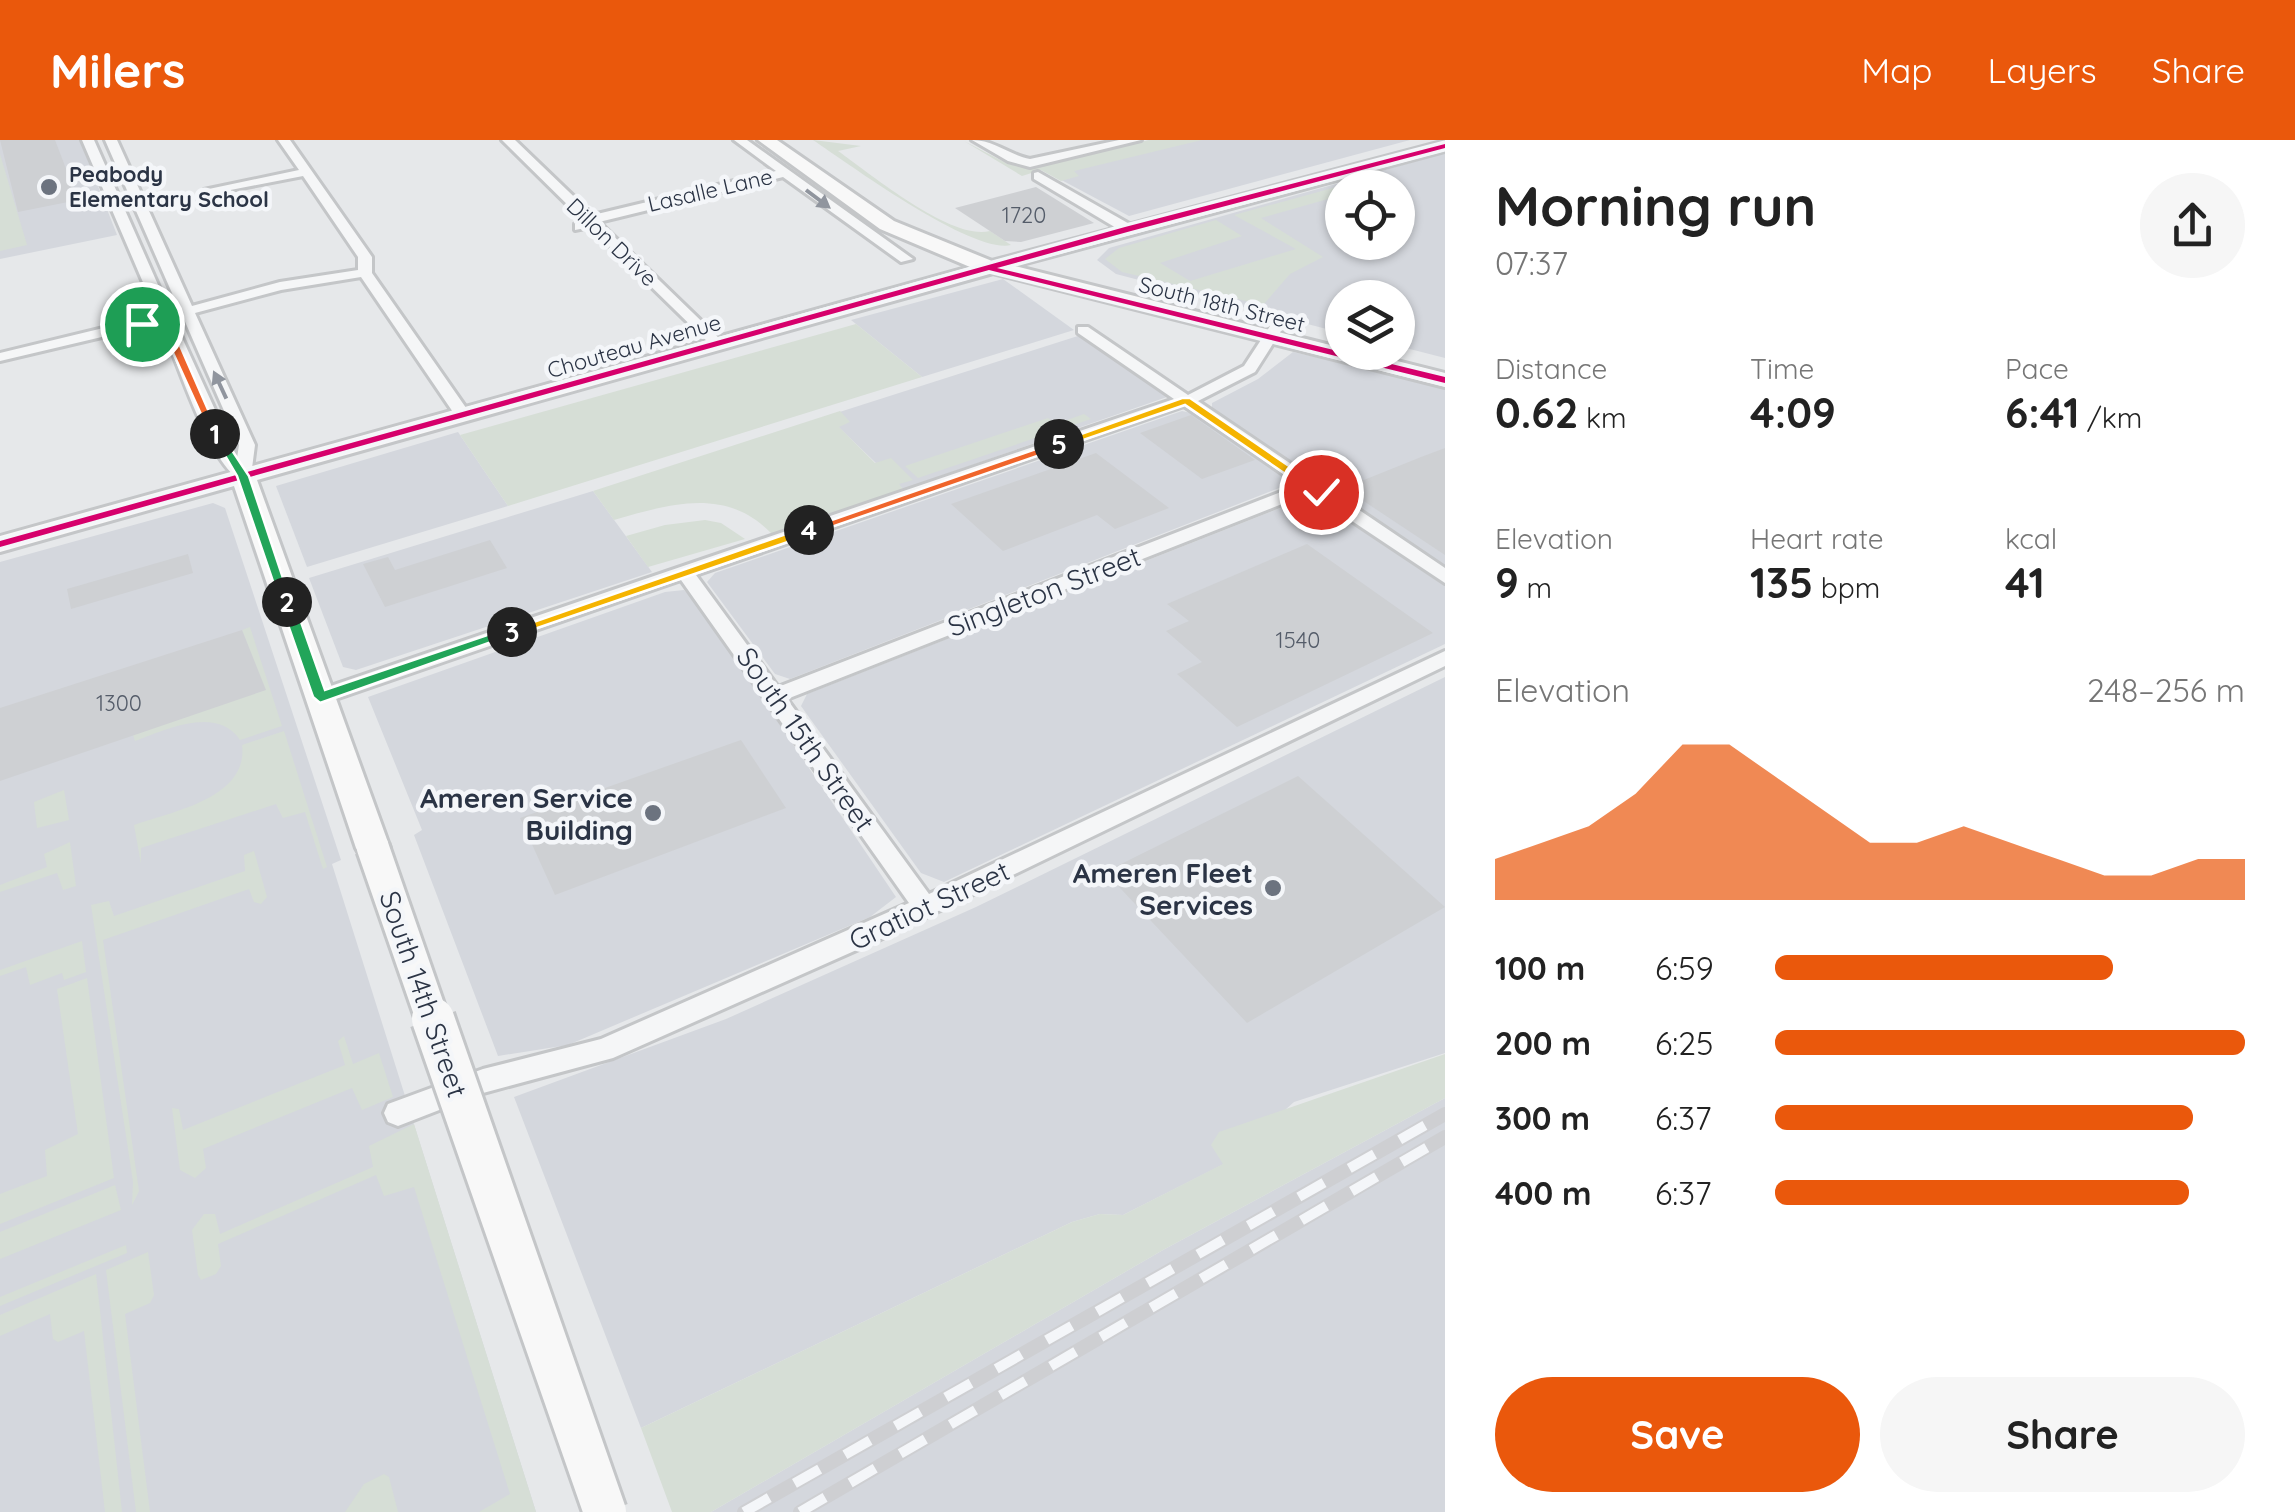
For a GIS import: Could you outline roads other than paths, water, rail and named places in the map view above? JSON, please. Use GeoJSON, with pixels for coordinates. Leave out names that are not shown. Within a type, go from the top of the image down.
{"type":"FeatureCollection","features":[{"type":"Feature","properties":{"kind":"main road"},"geometry":{"type":"LineString","coordinates":[[766,140],[871,215],[876,228],[906,259],[923,286]]}},
{"type":"Feature","properties":{"kind":"main road","name":"South 18th Street"},"geometry":{"type":"LineString","coordinates":[[794,140],[920,224],[1016,260],[1121,285],[1445,380]]}},
{"type":"Feature","properties":{"kind":"main road","name":"Chouteau Avenue"},"geometry":{"type":"LineString","coordinates":[[1279,187],[1436,140]]}},
{"type":"Feature","properties":{"kind":"main road","name":"Chouteau Avenue"},"geometry":{"type":"LineString","coordinates":[[0,544],[1128,228],[1445,146]]}},
{"type":"Feature","properties":{"kind":"main road","name":"South 18th Street"},"geometry":{"type":"LineString","coordinates":[[871,215],[926,244],[990,268],[1276,330],[1325,336]]}},
{"type":"Feature","properties":{"kind":"main road"},"geometry":{"type":"LineString","coordinates":[[1101,236],[1088,252],[1091,265],[1121,285]]}},
{"type":"Feature","properties":{"kind":"main road"},"geometry":{"type":"LineString","coordinates":[[1415,355],[1445,363]]}},
{"type":"Feature","properties":{"kind":"main road","name":"South 14th Street"},"geometry":{"type":"LineString","coordinates":[[243,476],[605,1512]]}},
{"type":"Feature","properties":{"kind":"street","name":"South 14th Street"},"geometry":{"type":"LineString","coordinates":[[88,140],[162,318],[225,454],[243,476]]}},
{"type":"Feature","properties":{"kind":"street","name":"South 14th Street"},"geometry":{"type":"LineString","coordinates":[[111,140],[247,445],[243,476]]}},
{"type":"Feature","properties":{"kind":"street"},"geometry":{"type":"LineString","coordinates":[[284,140],[366,257],[365,273],[463,414]]}},
{"type":"Feature","properties":{"kind":"street","name":"Dillon Drive"},"geometry":{"type":"LineString","coordinates":[[508,140],[585,224],[717,343]]}},
{"type":"Feature","properties":{"kind":"street"},"geometry":{"type":"LineString","coordinates":[[740,140],[906,259]]}},
{"type":"Feature","properties":{"kind":"street"},"geometry":{"type":"LineString","coordinates":[[978,140],[1024,163],[1134,140]]}},
{"type":"Feature","properties":{"kind":"street"},"geometry":{"type":"LineString","coordinates":[[210,190],[306,172]]}},
{"type":"Feature","properties":{"kind":"street","name":"Lasalle Lane"},"geometry":{"type":"LineString","coordinates":[[585,224],[604,214],[784,173]]}},
{"type":"Feature","properties":{"kind":"street"},"geometry":{"type":"LineString","coordinates":[[1038,176],[1128,228]]}},
{"type":"Feature","properties":{"kind":"street"},"geometry":{"type":"LineString","coordinates":[[0,357],[340,274],[365,273]]}},
{"type":"Feature","properties":{"kind":"street"},"geometry":{"type":"LineString","coordinates":[[1083,330],[1445,577]]}},
{"type":"Feature","properties":{"kind":"street"},"geometry":{"type":"LineString","coordinates":[[320,697],[1186,401],[1242,375],[1276,330]]}},
{"type":"Feature","properties":{"kind":"street","name":"Singleton Street"},"geometry":{"type":"LineString","coordinates":[[777,695],[1312,486]]}},
{"type":"Feature","properties":{"kind":"street","name":"South 15th Street"},"geometry":{"type":"LineString","coordinates":[[685,573],[777,695],[924,907]]}},
{"type":"Feature","properties":{"kind":"street","name":"Gratiot Street"},"geometry":{"type":"LineString","coordinates":[[398,1113],[483,1080],[604,1050],[924,907],[1445,658]]}},
{"type":"Feature","properties":{"kind":"railway"},"geometry":{"type":"LineString","coordinates":[[744,1512],[1445,1114]]}},
{"type":"Feature","properties":{"kind":"railway"},"geometry":{"type":"LineString","coordinates":[[800,1512],[1445,1137]]}},
{"type":"Feature","properties":{"kind":"place","name":"Peabody Elementary School"},"geometry":{"type":"Point","coordinates":[49,187]}},
{"type":"Feature","properties":{"kind":"place","name":"Ameren Service Building"},"geometry":{"type":"Point","coordinates":[653,813]}},
{"type":"Feature","properties":{"kind":"place","name":"Ameren Fleet Services"},"geometry":{"type":"Point","coordinates":[1273,888]}}]}
